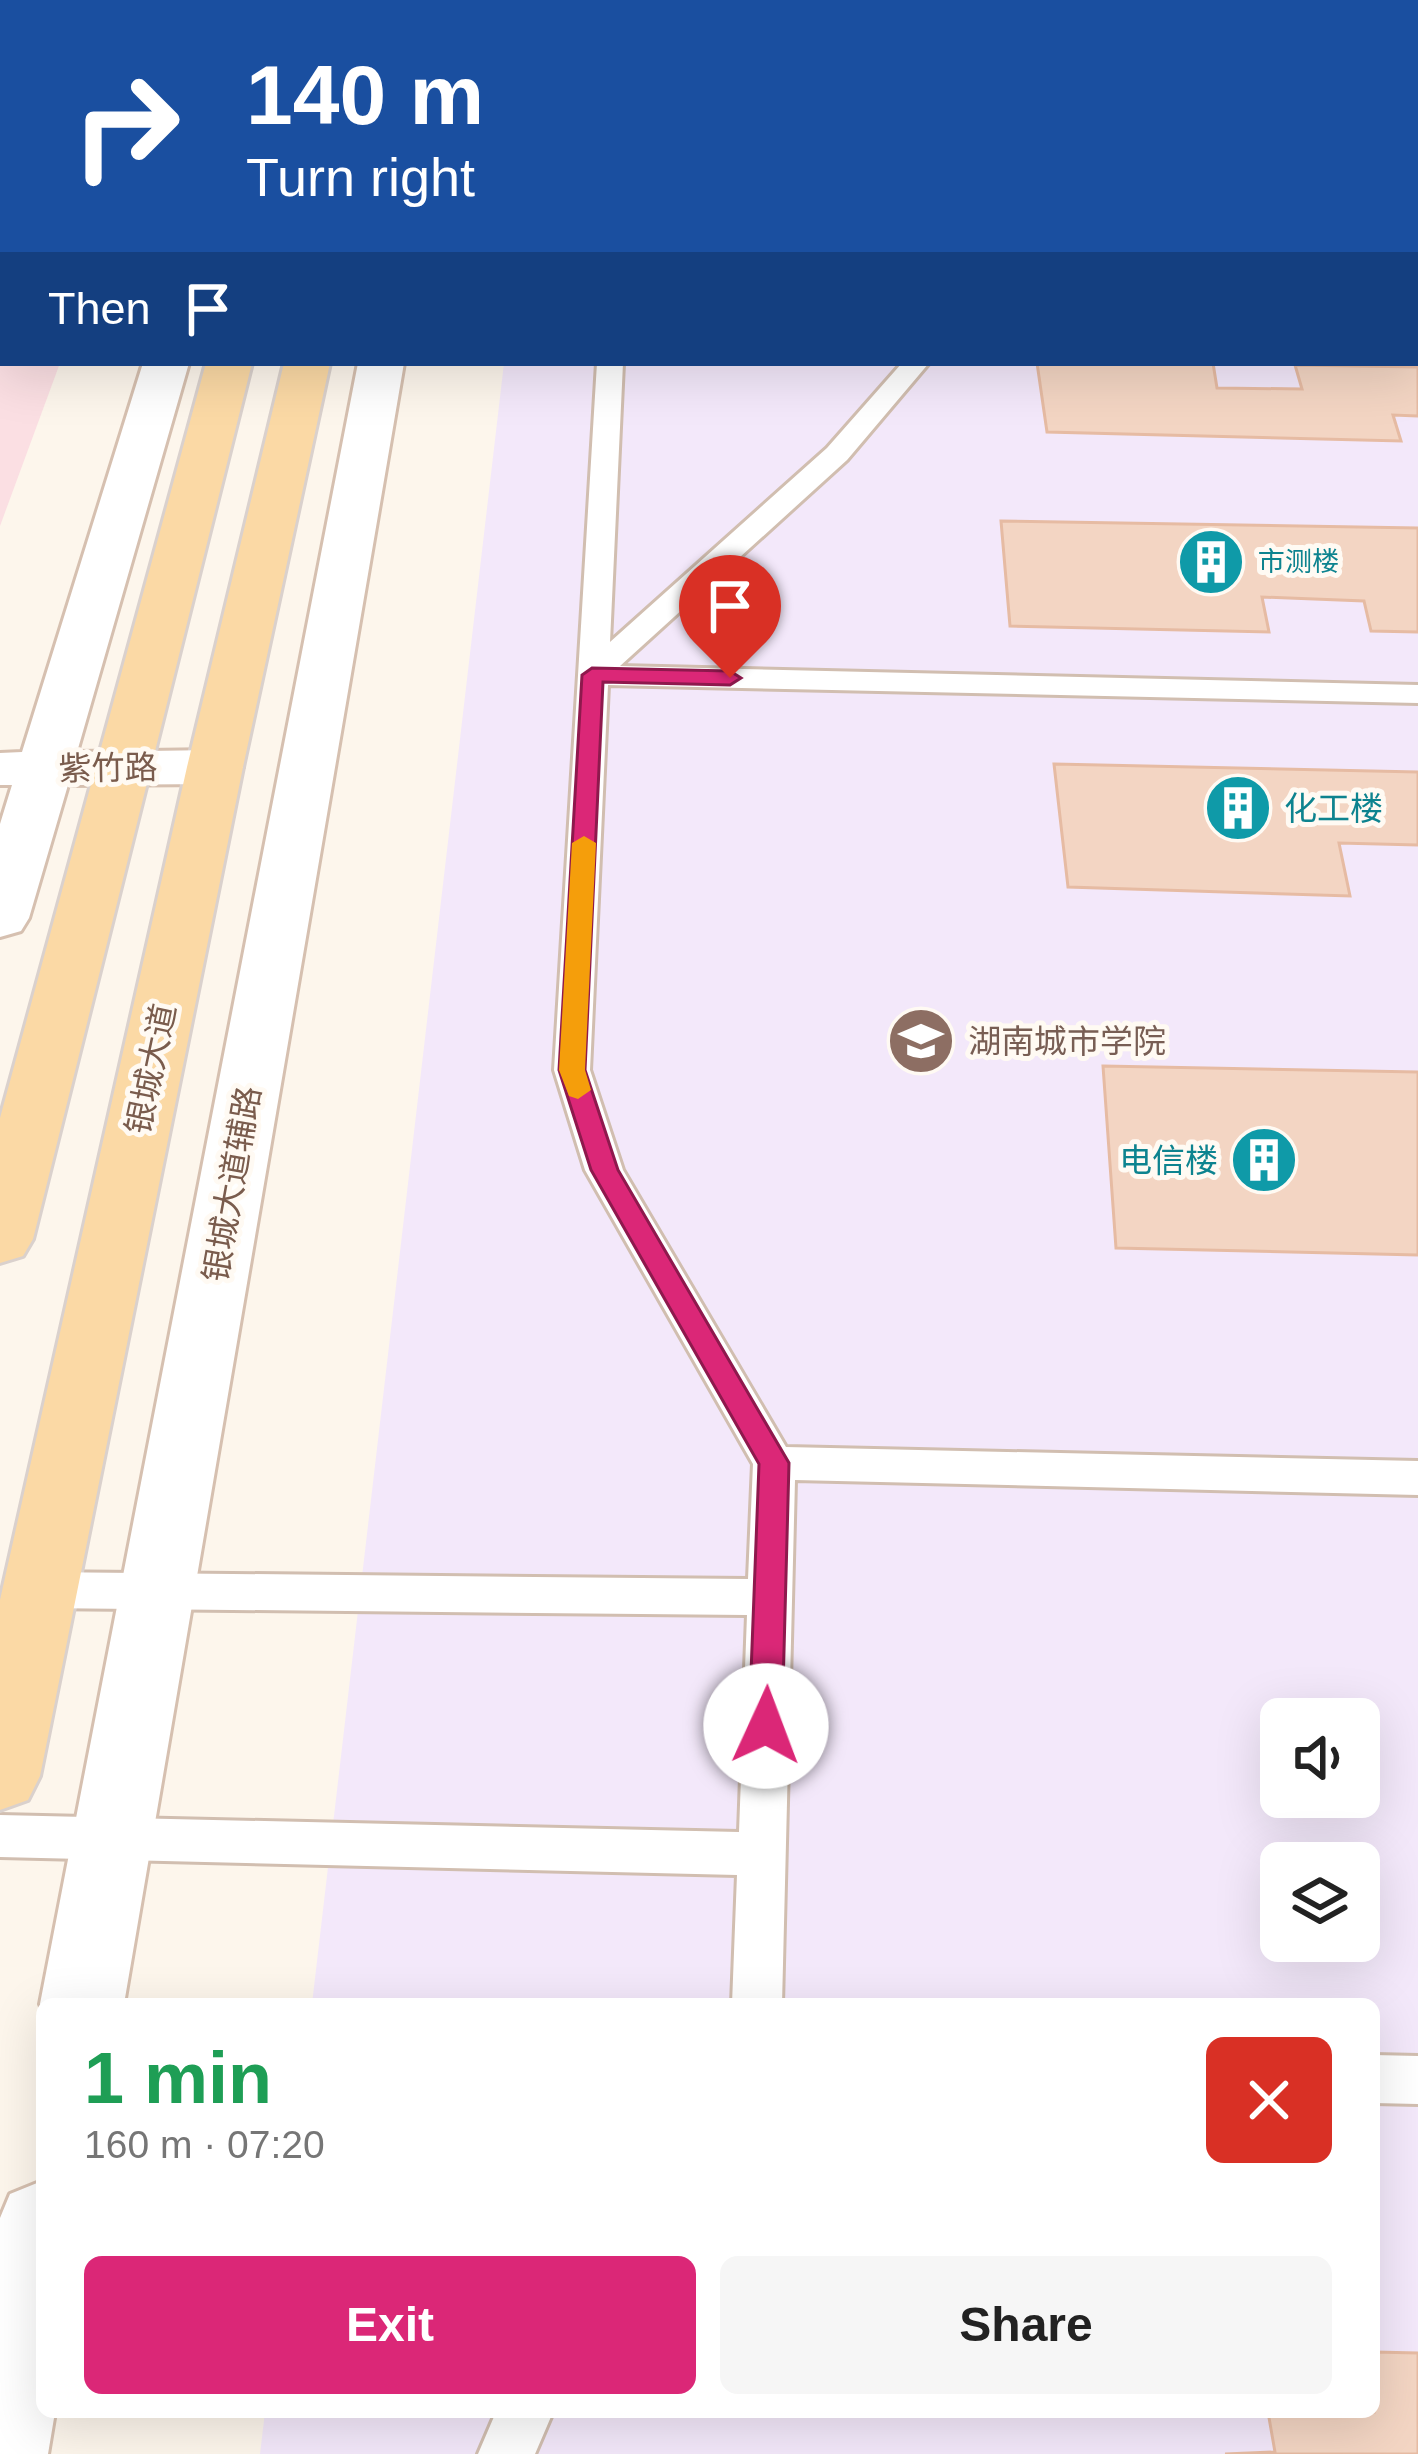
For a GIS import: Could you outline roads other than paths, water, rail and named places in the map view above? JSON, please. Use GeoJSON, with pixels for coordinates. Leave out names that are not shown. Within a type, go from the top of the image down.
{"type":"FeatureCollection","features":[{"type":"Feature","properties":{"kind":"main road"},"geometry":{"type":"LineString","coordinates":[[0,1239],[228,366]]}},
{"type":"Feature","properties":{"kind":"main road","name":"银城大道"},"geometry":{"type":"LineString","coordinates":[[0,1776],[215,767],[307,366]]}},
{"type":"Feature","properties":{"kind":"street"},"geometry":{"type":"LineString","coordinates":[[0,918],[23,769],[165,366]]}},
{"type":"Feature","properties":{"kind":"street","name":"银城大道辅路"},"geometry":{"type":"LineString","coordinates":[[83,1998],[380,366]]}},
{"type":"Feature","properties":{"kind":"street","name":"紫竹路"},"geometry":{"type":"LineString","coordinates":[[23,769],[215,767]]}},
{"type":"Feature","properties":{"kind":"street"},"geometry":{"type":"LineString","coordinates":[[0,2454],[36,2258]]}},
{"type":"Feature","properties":{"kind":"lane"},"geometry":{"type":"LineString","coordinates":[[610,366],[572,1070],[604,1170],[774,1463],[758,1998]]}},
{"type":"Feature","properties":{"kind":"lane"},"geometry":{"type":"LineString","coordinates":[[592,675],[837,454],[913,366]]}},
{"type":"Feature","properties":{"kind":"lane"},"geometry":{"type":"LineString","coordinates":[[592,675],[1418,694]]}},
{"type":"Feature","properties":{"kind":"lane"},"geometry":{"type":"LineString","coordinates":[[774,1463],[1418,1478]]}},
{"type":"Feature","properties":{"kind":"lane"},"geometry":{"type":"LineString","coordinates":[[40,1590],[770,1597]]}},
{"type":"Feature","properties":{"kind":"lane"},"geometry":{"type":"LineString","coordinates":[[0,1836],[762,1854]]}},
{"type":"Feature","properties":{"kind":"lane"},"geometry":{"type":"LineString","coordinates":[[1380,2079],[1418,2080]]}},
{"type":"Feature","properties":{"kind":"lane"},"geometry":{"type":"LineString","coordinates":[[506,2454],[522,2418]]}},
{"type":"Feature","properties":{"kind":"place","name":"市测楼"},"geometry":{"type":"Point","coordinates":[1211,562]}},
{"type":"Feature","properties":{"kind":"place","name":"化工楼"},"geometry":{"type":"Point","coordinates":[1238,808]}},
{"type":"Feature","properties":{"kind":"place","name":"湖南城市学院"},"geometry":{"type":"Point","coordinates":[921,1041]}},
{"type":"Feature","properties":{"kind":"place","name":"电信楼"},"geometry":{"type":"Point","coordinates":[1264,1160]}}]}
